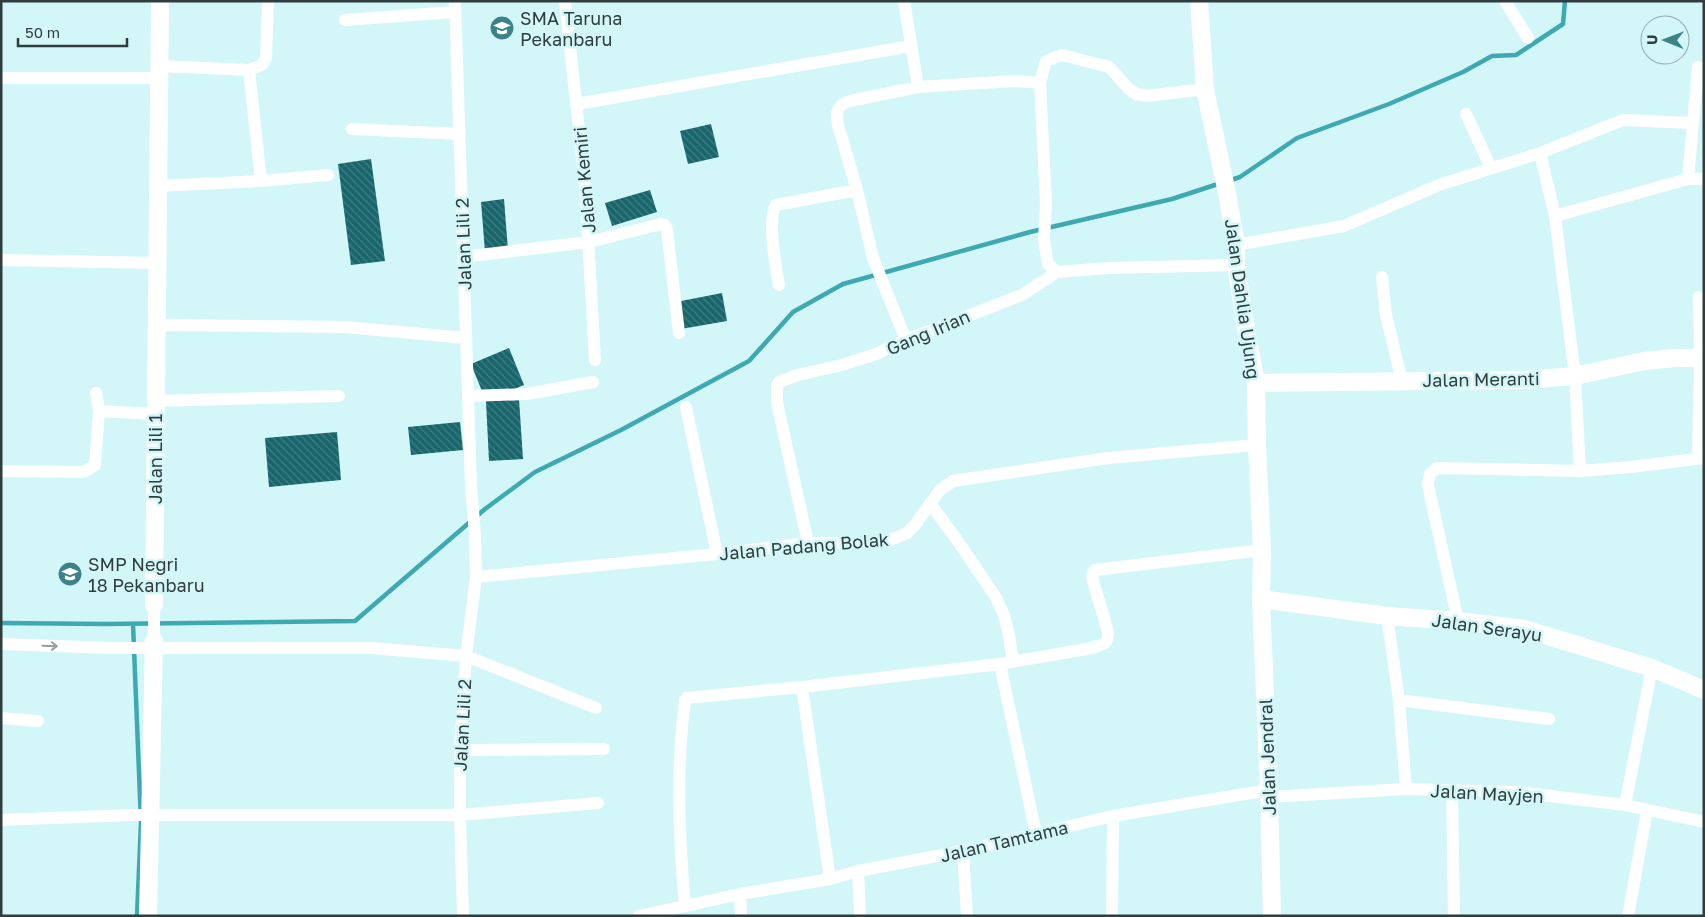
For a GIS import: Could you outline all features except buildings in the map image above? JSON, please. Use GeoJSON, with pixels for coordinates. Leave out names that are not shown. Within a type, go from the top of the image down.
{"type":"FeatureCollection","features":[{"type":"Feature","properties":{"kind":"street","name":"Jalan Lili 1"},"geometry":{"type":"LineString","coordinates":[[148,916],[151,815],[149,646],[154,604],[160,1]]}},
{"type":"Feature","properties":{"kind":"street"},"geometry":{"type":"LineString","coordinates":[[1,78],[249,70],[262,65],[266,58],[268,1]]}},
{"type":"Feature","properties":{"kind":"street","name":"Jalan Kemiri"},"geometry":{"type":"LineString","coordinates":[[565,1],[577,104],[589,242],[596,360]]}},
{"type":"Feature","properties":{"kind":"street"},"geometry":{"type":"LineString","coordinates":[[904,1],[918,87]]}},
{"type":"Feature","properties":{"kind":"street","name":"Jalan Dahlia Ujung"},"geometry":{"type":"LineString","coordinates":[[1200,1],[1206,89],[1236,245],[1236,266],[1246,335],[1256,383],[1262,550],[1261,599]]}},
{"type":"Feature","properties":{"kind":"street"},"geometry":{"type":"LineString","coordinates":[[1505,1],[1528,38]]}},
{"type":"Feature","properties":{"kind":"street"},"geometry":{"type":"LineString","coordinates":[[345,20],[455,7]]}},
{"type":"Feature","properties":{"kind":"street","name":"Jalan Lili 2"},"geometry":{"type":"LineString","coordinates":[[455,7],[470,486],[475,535],[476,577],[466,656],[460,750],[463,916]]}},
{"type":"Feature","properties":{"kind":"street"},"geometry":{"type":"LineString","coordinates":[[577,104],[911,46]]}},
{"type":"Feature","properties":{"kind":"street"},"geometry":{"type":"LineString","coordinates":[[1057,272],[1048,264],[1044,240],[1046,203],[1040,83],[1046,61],[1062,55],[1109,67],[1129,89],[1136,94],[1147,96],[1206,89]]}},
{"type":"Feature","properties":{"kind":"street"},"geometry":{"type":"LineString","coordinates":[[1688,179],[1698,67]]}},
{"type":"Feature","properties":{"kind":"street"},"geometry":{"type":"LineString","coordinates":[[249,70],[261,181]]}},
{"type":"Feature","properties":{"kind":"street"},"geometry":{"type":"LineString","coordinates":[[906,340],[873,258],[857,190],[838,125],[837,109],[842,103],[918,87],[1015,81],[1040,83]]}},
{"type":"Feature","properties":{"kind":"street"},"geometry":{"type":"LineString","coordinates":[[1466,114],[1491,168]]}},
{"type":"Feature","properties":{"kind":"street"},"geometry":{"type":"LineString","coordinates":[[1236,245],[1344,226],[1440,185],[1540,153],[1623,120],[1693,123]]}},
{"type":"Feature","properties":{"kind":"street"},"geometry":{"type":"LineString","coordinates":[[352,129],[459,134]]}},
{"type":"Feature","properties":{"kind":"street"},"geometry":{"type":"LineString","coordinates":[[1540,153],[1555,216],[1575,376],[1580,471]]}},
{"type":"Feature","properties":{"kind":"street"},"geometry":{"type":"LineString","coordinates":[[158,186],[261,181],[328,175]]}},
{"type":"Feature","properties":{"kind":"street"},"geometry":{"type":"LineString","coordinates":[[1555,216],[1688,179],[1704,180]]}},
{"type":"Feature","properties":{"kind":"street"},"geometry":{"type":"LineString","coordinates":[[779,285],[772,230],[773,209],[776,205],[857,190]]}},
{"type":"Feature","properties":{"kind":"street"},"geometry":{"type":"LineString","coordinates":[[463,257],[589,242],[661,224],[665,225],[668,230],[679,333]]}},
{"type":"Feature","properties":{"kind":"street"},"geometry":{"type":"LineString","coordinates":[[1,260],[157,263]]}},
{"type":"Feature","properties":{"kind":"street","name":"Gang Irian"},"geometry":{"type":"LineString","coordinates":[[808,543],[777,403],[778,383],[798,375],[842,365],[876,354],[906,340],[1022,295],[1057,272],[1109,268],[1236,266]]}},
{"type":"Feature","properties":{"kind":"street"},"geometry":{"type":"LineString","coordinates":[[1382,277],[1386,315],[1402,381]]}},
{"type":"Feature","properties":{"kind":"street"},"geometry":{"type":"LineString","coordinates":[[1458,621],[1428,485],[1430,474],[1437,468],[1580,471],[1701,458],[1702,358],[1699,297]]}},
{"type":"Feature","properties":{"kind":"street"},"geometry":{"type":"LineString","coordinates":[[156,325],[345,327],[466,338]]}},
{"type":"Feature","properties":{"kind":"street","name":"Jalan Meranti"},"geometry":{"type":"LineString","coordinates":[[1256,383],[1523,380],[1575,376],[1644,361],[1702,358]]}},
{"type":"Feature","properties":{"kind":"street"},"geometry":{"type":"LineString","coordinates":[[468,396],[526,394],[593,382]]}},
{"type":"Feature","properties":{"kind":"street"},"geometry":{"type":"LineString","coordinates":[[1,471],[84,472],[96,465],[99,411],[96,393]]}},
{"type":"Feature","properties":{"kind":"street"},"geometry":{"type":"LineString","coordinates":[[99,411],[339,396]]}},
{"type":"Feature","properties":{"kind":"street"},"geometry":{"type":"LineString","coordinates":[[686,408],[717,554]]}},
{"type":"Feature","properties":{"kind":"street","name":"Jalan Padang Bolak"},"geometry":{"type":"LineString","coordinates":[[476,577],[717,554],[808,543],[888,541],[907,533],[916,525],[940,490],[953,481],[1108,458],[1257,445]]}},
{"type":"Feature","properties":{"kind":"street"},"geometry":{"type":"LineString","coordinates":[[930,503],[995,596],[1004,615],[1009,635],[1007,663],[1036,834]]}},
{"type":"Feature","properties":{"kind":"street"},"geometry":{"type":"LineString","coordinates":[[685,906],[679,843],[679,774],[685,700],[690,697],[802,688],[1007,663],[1092,648],[1104,644],[1108,640],[1108,632],[1092,577],[1092,573],[1095,570],[1262,550]]}},
{"type":"Feature","properties":{"kind":"street","name":"Jalan Serayu"},"geometry":{"type":"LineString","coordinates":[[1261,599],[1387,616],[1458,621],[1526,629],[1652,668],[1704,690]]}},
{"type":"Feature","properties":{"kind":"street","name":"Jalan Jendral"},"geometry":{"type":"LineString","coordinates":[[1261,599],[1272,916]]}},
{"type":"Feature","properties":{"kind":"street"},"geometry":{"type":"LineString","coordinates":[[1387,616],[1399,700],[1406,788]]}},
{"type":"Feature","properties":{"kind":"street"},"geometry":{"type":"LineString","coordinates":[[1,644],[111,648],[149,646],[371,648],[466,656],[596,708]]}},
{"type":"Feature","properties":{"kind":"street"},"geometry":{"type":"LineString","coordinates":[[1624,805],[1652,668]]}},
{"type":"Feature","properties":{"kind":"street"},"geometry":{"type":"LineString","coordinates":[[802,688],[830,879]]}},
{"type":"Feature","properties":{"kind":"street"},"geometry":{"type":"LineString","coordinates":[[1399,700],[1549,719]]}},
{"type":"Feature","properties":{"kind":"street"},"geometry":{"type":"LineString","coordinates":[[1,718],[38,721]]}},
{"type":"Feature","properties":{"kind":"street"},"geometry":{"type":"LineString","coordinates":[[460,750],[604,749]]}},
{"type":"Feature","properties":{"kind":"street","name":"Jalan Mayjen"},"geometry":{"type":"LineString","coordinates":[[1269,794],[1406,788],[1517,792],[1624,805],[1704,822]]}},
{"type":"Feature","properties":{"kind":"street"},"geometry":{"type":"LineString","coordinates":[[1452,790],[1454,916]]}},
{"type":"Feature","properties":{"kind":"street","name":"Jalan Tamtama"},"geometry":{"type":"LineString","coordinates":[[639,916],[740,894],[830,879],[858,871],[963,851],[1113,816],[1269,794]]}},
{"type":"Feature","properties":{"kind":"street"},"geometry":{"type":"LineString","coordinates":[[1,820],[130,815],[460,816],[598,803]]}},
{"type":"Feature","properties":{"kind":"street"},"geometry":{"type":"LineString","coordinates":[[1628,916],[1647,811]]}},
{"type":"Feature","properties":{"kind":"street"},"geometry":{"type":"LineString","coordinates":[[1112,916],[1113,816]]}},
{"type":"Feature","properties":{"kind":"street"},"geometry":{"type":"LineString","coordinates":[[963,851],[967,916]]}},
{"type":"Feature","properties":{"kind":"street"},"geometry":{"type":"LineString","coordinates":[[858,871],[860,916]]}},
{"type":"Feature","properties":{"kind":"street"},"geometry":{"type":"LineString","coordinates":[[740,894],[741,916]]}},
{"type":"Feature","properties":{"kind":"waterway"},"geometry":{"type":"LineString","coordinates":[[1228,181],[1240,177],[1297,138],[1389,104],[1463,72],[1492,56],[1516,55],[1563,24],[1565,1]]}},
{"type":"Feature","properties":{"kind":"waterway"},"geometry":{"type":"LineString","coordinates":[[1,623],[106,624],[355,621],[485,509],[535,472],[621,430],[749,361],[793,312],[843,284],[1030,232],[1172,199],[1221,183]]}},
{"type":"Feature","properties":{"kind":"waterway"},"geometry":{"type":"LineString","coordinates":[[133,624],[141,822],[137,916]]}},
{"type":"Feature","properties":{"kind":"place","name":"SMA Taruna Pekanbaru"},"geometry":{"type":"Point","coordinates":[502,28]}},
{"type":"Feature","properties":{"kind":"place","name":"SMP Negri 18 Pekanbaru"},"geometry":{"type":"Point","coordinates":[70,574]}}]}
